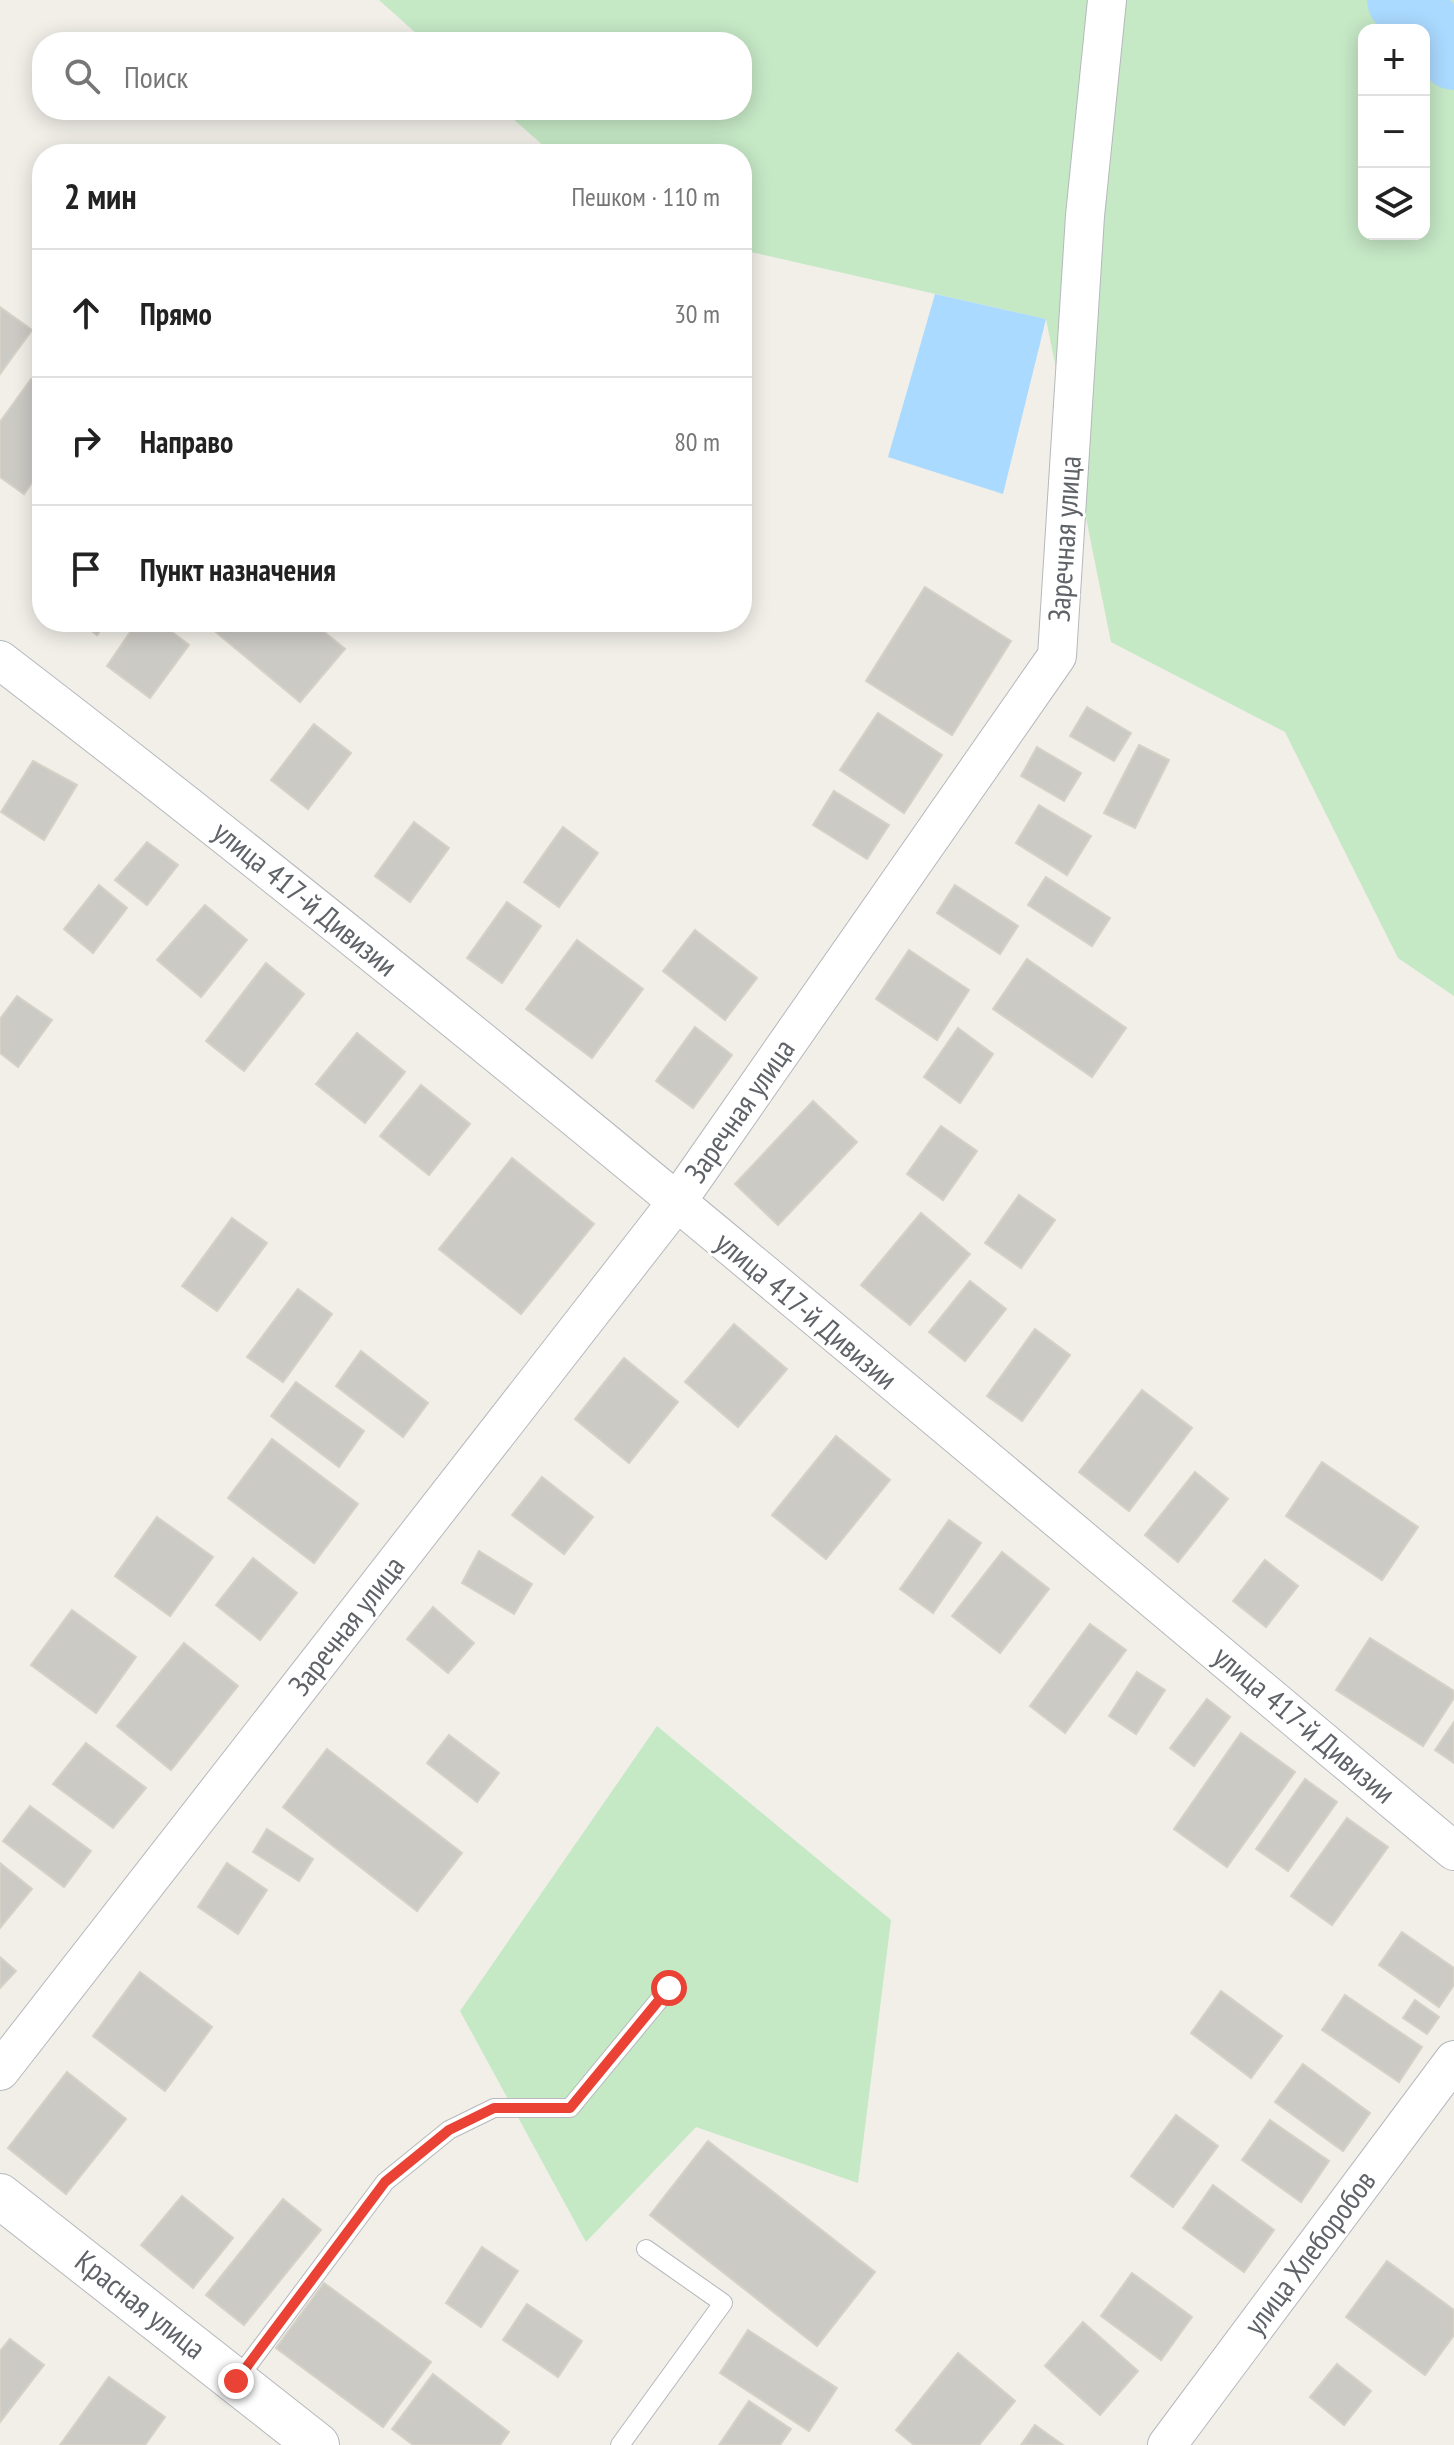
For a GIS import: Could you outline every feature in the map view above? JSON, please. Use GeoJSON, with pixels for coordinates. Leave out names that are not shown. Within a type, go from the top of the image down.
{"type":"FeatureCollection","features":[{"type":"Feature","properties":{"kind":"street","name":"Заречная улица"},"geometry":{"type":"LineString","coordinates":[[0,2071],[676,1203],[1057,656],[1085,216],[1107,0]]}},
{"type":"Feature","properties":{"kind":"street","name":"улица 417-й Дивизии"},"geometry":{"type":"LineString","coordinates":[[0,660],[200,814],[676,1203],[1454,1851]]}},
{"type":"Feature","properties":{"kind":"street","name":"улица Хлеборобов"},"geometry":{"type":"LineString","coordinates":[[1167,2445],[1454,2060]]}},
{"type":"Feature","properties":{"kind":"street","name":"Красная улица"},"geometry":{"type":"LineString","coordinates":[[0,2196],[317,2445]]}},
{"type":"Feature","properties":{"kind":"lane"},"geometry":{"type":"LineString","coordinates":[[236,2381],[385,2182],[449,2130],[494,2108],[570,2108],[669,1988]]}},
{"type":"Feature","properties":{"kind":"lane"},"geometry":{"type":"LineString","coordinates":[[620,2445],[723,2303],[646,2249]]}},
{"type":"Feature","properties":{"kind":"green space"},"geometry":{"type":"Polygon","coordinates":[[[379,0],[1454,0],[1454,996],[1398,958],[1285,732],[1111,642],[1046,319],[752,252],[752,144],[542,144],[514,120],[752,120],[752,32],[415,32],[379,0]]]}},
{"type":"Feature","properties":{"kind":"green space"},"geometry":{"type":"Polygon","coordinates":[[[657,1726],[891,1920],[858,2183],[696,2127],[586,2242],[460,2011],[657,1726]]]}},
{"type":"Feature","properties":{"kind":"water"},"geometry":{"type":"Polygon","coordinates":[[[935,294],[1046,319],[1003,494],[888,457],[935,294]]]}},
{"type":"Feature","properties":{"kind":"building"},"geometry":{"type":"Polygon","coordinates":[[[0,307],[32,330],[0,374],[0,307]]]}},
{"type":"Feature","properties":{"kind":"building"},"geometry":{"type":"Polygon","coordinates":[[[32,380],[32,482],[24,494],[0,477],[0,422],[32,380]]]}},
{"type":"Feature","properties":{"kind":"building"},"geometry":{"type":"Polygon","coordinates":[[[925,587],[1011,641],[952,735],[866,681],[925,587]]]}},
{"type":"Feature","properties":{"kind":"building"},"geometry":{"type":"Polygon","coordinates":[[[130,632],[172,632],[189,645],[150,698],[107,666],[130,632]]]}},
{"type":"Feature","properties":{"kind":"building"},"geometry":{"type":"Polygon","coordinates":[[[216,632],[324,632],[345,649],[300,702],[216,632]]]}},
{"type":"Feature","properties":{"kind":"building"},"geometry":{"type":"Polygon","coordinates":[[[1087,707],[1131,733],[1114,761],[1070,736],[1087,707]]]}},
{"type":"Feature","properties":{"kind":"building"},"geometry":{"type":"Polygon","coordinates":[[[878,713],[942,755],[904,813],[840,770],[878,713]]]}},
{"type":"Feature","properties":{"kind":"building"},"geometry":{"type":"Polygon","coordinates":[[[314,724],[351,753],[308,809],[271,780],[314,724]]]}},
{"type":"Feature","properties":{"kind":"building"},"geometry":{"type":"Polygon","coordinates":[[[1139,745],[1169,760],[1135,828],[1104,813],[1139,745]]]}},
{"type":"Feature","properties":{"kind":"building"},"geometry":{"type":"Polygon","coordinates":[[[1037,747],[1081,773],[1064,801],[1021,776],[1037,747]]]}},
{"type":"Feature","properties":{"kind":"building"},"geometry":{"type":"Polygon","coordinates":[[[33,761],[77,785],[44,840],[1,812],[33,761]]]}},
{"type":"Feature","properties":{"kind":"building"},"geometry":{"type":"Polygon","coordinates":[[[834,791],[889,825],[867,859],[813,825],[834,791]]]}},
{"type":"Feature","properties":{"kind":"building"},"geometry":{"type":"Polygon","coordinates":[[[1039,805],[1091,836],[1067,875],[1016,843],[1039,805]]]}},
{"type":"Feature","properties":{"kind":"building"},"geometry":{"type":"Polygon","coordinates":[[[414,822],[449,848],[410,902],[375,876],[414,822]]]}},
{"type":"Feature","properties":{"kind":"building"},"geometry":{"type":"Polygon","coordinates":[[[563,827],[598,853],[559,907],[524,882],[563,827]]]}},
{"type":"Feature","properties":{"kind":"building"},"geometry":{"type":"Polygon","coordinates":[[[147,842],[178,865],[147,905],[115,880],[147,842]]]}},
{"type":"Feature","properties":{"kind":"building"},"geometry":{"type":"Polygon","coordinates":[[[1046,877],[1110,918],[1092,946],[1028,905],[1046,877]]]}},
{"type":"Feature","properties":{"kind":"building"},"geometry":{"type":"Polygon","coordinates":[[[99,885],[127,908],[93,953],[64,929],[99,885]]]}},
{"type":"Feature","properties":{"kind":"building"},"geometry":{"type":"Polygon","coordinates":[[[955,885],[1018,926],[1000,954],[937,913],[955,885]]]}},
{"type":"Feature","properties":{"kind":"building"},"geometry":{"type":"Polygon","coordinates":[[[507,902],[541,926],[502,983],[467,958],[507,902]]]}},
{"type":"Feature","properties":{"kind":"building"},"geometry":{"type":"Polygon","coordinates":[[[205,905],[247,940],[201,997],[157,960],[205,905]]]}},
{"type":"Feature","properties":{"kind":"building"},"geometry":{"type":"Polygon","coordinates":[[[695,930],[757,978],[725,1020],[663,971],[695,930]]]}},
{"type":"Feature","properties":{"kind":"building"},"geometry":{"type":"Polygon","coordinates":[[[577,940],[643,989],[592,1058],[526,1009],[577,940]]]}},
{"type":"Feature","properties":{"kind":"building"},"geometry":{"type":"Polygon","coordinates":[[[909,950],[969,990],[937,1040],[876,999],[909,950]]]}},
{"type":"Feature","properties":{"kind":"building"},"geometry":{"type":"Polygon","coordinates":[[[1027,959],[1126,1028],[1092,1077],[993,1009],[1027,959]]]}},
{"type":"Feature","properties":{"kind":"building"},"geometry":{"type":"Polygon","coordinates":[[[266,963],[304,994],[244,1071],[206,1041],[266,963]]]}},
{"type":"Feature","properties":{"kind":"building"},"geometry":{"type":"Polygon","coordinates":[[[17,996],[52,1020],[18,1067],[0,1053],[0,1019],[17,996]]]}},
{"type":"Feature","properties":{"kind":"building"},"geometry":{"type":"Polygon","coordinates":[[[695,1027],[732,1055],[693,1108],[656,1081],[695,1027]]]}},
{"type":"Feature","properties":{"kind":"building"},"geometry":{"type":"Polygon","coordinates":[[[958,1028],[993,1054],[960,1103],[924,1077],[958,1028]]]}},
{"type":"Feature","properties":{"kind":"building"},"geometry":{"type":"Polygon","coordinates":[[[357,1033],[405,1072],[365,1123],[316,1084],[357,1033]]]}},
{"type":"Feature","properties":{"kind":"building"},"geometry":{"type":"Polygon","coordinates":[[[421,1085],[470,1124],[429,1175],[380,1136],[421,1085]]]}},
{"type":"Feature","properties":{"kind":"building"},"geometry":{"type":"Polygon","coordinates":[[[813,1101],[857,1142],[778,1225],[735,1184],[813,1101]]]}},
{"type":"Feature","properties":{"kind":"building"},"geometry":{"type":"Polygon","coordinates":[[[941,1126],[977,1151],[943,1200],[907,1174],[941,1126]]]}},
{"type":"Feature","properties":{"kind":"building"},"geometry":{"type":"Polygon","coordinates":[[[512,1158],[594,1224],[521,1314],[439,1249],[512,1158]]]}},
{"type":"Feature","properties":{"kind":"building"},"geometry":{"type":"Polygon","coordinates":[[[1019,1195],[1055,1220],[1021,1268],[985,1243],[1019,1195]]]}},
{"type":"Feature","properties":{"kind":"building"},"geometry":{"type":"Polygon","coordinates":[[[921,1213],[970,1254],[910,1325],[861,1285],[921,1213]]]}},
{"type":"Feature","properties":{"kind":"building"},"geometry":{"type":"Polygon","coordinates":[[[232,1218],[267,1243],[217,1311],[182,1286],[232,1218]]]}},
{"type":"Feature","properties":{"kind":"building"},"geometry":{"type":"Polygon","coordinates":[[[970,1281],[1006,1309],[965,1361],[929,1332],[970,1281]]]}},
{"type":"Feature","properties":{"kind":"building"},"geometry":{"type":"Polygon","coordinates":[[[298,1289],[332,1314],[283,1382],[247,1357],[298,1289]]]}},
{"type":"Feature","properties":{"kind":"building"},"geometry":{"type":"Polygon","coordinates":[[[734,1324],[787,1369],[738,1427],[685,1382],[734,1324]]]}},
{"type":"Feature","properties":{"kind":"building"},"geometry":{"type":"Polygon","coordinates":[[[1035,1329],[1070,1355],[1022,1421],[987,1396],[1035,1329]]]}},
{"type":"Feature","properties":{"kind":"building"},"geometry":{"type":"Polygon","coordinates":[[[361,1351],[428,1403],[403,1437],[336,1386],[361,1351]]]}},
{"type":"Feature","properties":{"kind":"building"},"geometry":{"type":"Polygon","coordinates":[[[624,1358],[678,1402],[629,1463],[575,1419],[624,1358]]]}},
{"type":"Feature","properties":{"kind":"building"},"geometry":{"type":"Polygon","coordinates":[[[296,1382],[364,1431],[339,1467],[271,1416],[296,1382]]]}},
{"type":"Feature","properties":{"kind":"building"},"geometry":{"type":"Polygon","coordinates":[[[1142,1390],[1192,1428],[1129,1511],[1079,1472],[1142,1390]]]}},
{"type":"Feature","properties":{"kind":"building"},"geometry":{"type":"Polygon","coordinates":[[[836,1436],[890,1480],[826,1559],[772,1515],[836,1436]]]}},
{"type":"Feature","properties":{"kind":"building"},"geometry":{"type":"Polygon","coordinates":[[[272,1439],[358,1504],[314,1563],[228,1498],[272,1439]]]}},
{"type":"Feature","properties":{"kind":"building"},"geometry":{"type":"Polygon","coordinates":[[[1322,1462],[1418,1527],[1382,1580],[1286,1516],[1322,1462]]]}},
{"type":"Feature","properties":{"kind":"building"},"geometry":{"type":"Polygon","coordinates":[[[1195,1472],[1228,1499],[1178,1562],[1145,1535],[1195,1472]]]}},
{"type":"Feature","properties":{"kind":"building"},"geometry":{"type":"Polygon","coordinates":[[[542,1477],[593,1517],[564,1554],[512,1515],[542,1477]]]}},
{"type":"Feature","properties":{"kind":"building"},"geometry":{"type":"Polygon","coordinates":[[[157,1517],[213,1557],[170,1616],[115,1576],[157,1517]]]}},
{"type":"Feature","properties":{"kind":"building"},"geometry":{"type":"Polygon","coordinates":[[[949,1520],[981,1543],[933,1613],[900,1589],[949,1520]]]}},
{"type":"Feature","properties":{"kind":"building"},"geometry":{"type":"Polygon","coordinates":[[[479,1551],[532,1584],[514,1614],[462,1583],[479,1551]]]}},
{"type":"Feature","properties":{"kind":"building"},"geometry":{"type":"Polygon","coordinates":[[[1002,1552],[1049,1589],[1000,1653],[952,1616],[1002,1552]]]}},
{"type":"Feature","properties":{"kind":"building"},"geometry":{"type":"Polygon","coordinates":[[[253,1558],[297,1593],[260,1640],[216,1605],[253,1558]]]}},
{"type":"Feature","properties":{"kind":"building"},"geometry":{"type":"Polygon","coordinates":[[[1265,1560],[1298,1586],[1266,1627],[1233,1601],[1265,1560]]]}},
{"type":"Feature","properties":{"kind":"building"},"geometry":{"type":"Polygon","coordinates":[[[433,1607],[474,1643],[448,1673],[407,1639],[433,1607]]]}},
{"type":"Feature","properties":{"kind":"building"},"geometry":{"type":"Polygon","coordinates":[[[72,1610],[136,1657],[96,1713],[31,1665],[72,1610]]]}},
{"type":"Feature","properties":{"kind":"building"},"geometry":{"type":"Polygon","coordinates":[[[1090,1624],[1126,1650],[1065,1733],[1030,1706],[1090,1624]]]}},
{"type":"Feature","properties":{"kind":"building"},"geometry":{"type":"Polygon","coordinates":[[[1370,1638],[1454,1691],[1454,1698],[1423,1746],[1336,1690],[1370,1638]]]}},
{"type":"Feature","properties":{"kind":"building"},"geometry":{"type":"Polygon","coordinates":[[[184,1643],[238,1686],[171,1770],[117,1726],[184,1643]]]}},
{"type":"Feature","properties":{"kind":"building"},"geometry":{"type":"Polygon","coordinates":[[[1137,1672],[1165,1690],[1136,1734],[1109,1716],[1137,1672]]]}},
{"type":"Feature","properties":{"kind":"building"},"geometry":{"type":"Polygon","coordinates":[[[1207,1699],[1230,1717],[1194,1766],[1170,1748],[1207,1699]]]}},
{"type":"Feature","properties":{"kind":"building"},"geometry":{"type":"Polygon","coordinates":[[[1454,1722],[1454,1763],[1435,1750],[1454,1722]]]}},
{"type":"Feature","properties":{"kind":"building"},"geometry":{"type":"Polygon","coordinates":[[[1241,1733],[1295,1772],[1227,1867],[1174,1829],[1241,1733]]]}},
{"type":"Feature","properties":{"kind":"building"},"geometry":{"type":"Polygon","coordinates":[[[449,1735],[499,1773],[477,1802],[427,1763],[449,1735]]]}},
{"type":"Feature","properties":{"kind":"building"},"geometry":{"type":"Polygon","coordinates":[[[86,1743],[146,1788],[113,1828],[53,1784],[86,1743]]]}},
{"type":"Feature","properties":{"kind":"building"},"geometry":{"type":"Polygon","coordinates":[[[327,1749],[462,1853],[417,1911],[283,1807],[327,1749]]]}},
{"type":"Feature","properties":{"kind":"building"},"geometry":{"type":"Polygon","coordinates":[[[1305,1779],[1337,1802],[1288,1871],[1256,1849],[1305,1779]]]}},
{"type":"Feature","properties":{"kind":"building"},"geometry":{"type":"Polygon","coordinates":[[[30,1806],[91,1851],[64,1887],[3,1841],[30,1806]]]}},
{"type":"Feature","properties":{"kind":"building"},"geometry":{"type":"Polygon","coordinates":[[[1347,1818],[1388,1847],[1332,1925],[1291,1896],[1347,1818]]]}},
{"type":"Feature","properties":{"kind":"building"},"geometry":{"type":"Polygon","coordinates":[[[267,1829],[313,1859],[299,1881],[253,1852],[267,1829]]]}},
{"type":"Feature","properties":{"kind":"building"},"geometry":{"type":"Polygon","coordinates":[[[0,1863],[32,1889],[0,1928],[0,1863]]]}},
{"type":"Feature","properties":{"kind":"building"},"geometry":{"type":"Polygon","coordinates":[[[227,1863],[267,1890],[238,1934],[198,1907],[227,1863]]]}},
{"type":"Feature","properties":{"kind":"building"},"geometry":{"type":"Polygon","coordinates":[[[1402,1932],[1454,1968],[1454,1985],[1439,2007],[1379,1965],[1402,1932]]]}},
{"type":"Feature","properties":{"kind":"building"},"geometry":{"type":"Polygon","coordinates":[[[0,1957],[16,1971],[0,1988],[0,1957]]]}},
{"type":"Feature","properties":{"kind":"building"},"geometry":{"type":"Polygon","coordinates":[[[140,1972],[212,2027],[165,2091],[93,2036],[140,1972]]]}},
{"type":"Feature","properties":{"kind":"building"},"geometry":{"type":"Polygon","coordinates":[[[1221,1991],[1282,2036],[1251,2078],[1191,2033],[1221,1991]]]}},
{"type":"Feature","properties":{"kind":"building"},"geometry":{"type":"Polygon","coordinates":[[[1345,1995],[1422,2047],[1399,2082],[1322,2030],[1345,1995]]]}},
{"type":"Feature","properties":{"kind":"building"},"geometry":{"type":"Polygon","coordinates":[[[1415,2000],[1439,2017],[1427,2034],[1403,2018],[1415,2000]]]}},
{"type":"Feature","properties":{"kind":"building"},"geometry":{"type":"Polygon","coordinates":[[[1303,2064],[1370,2113],[1343,2151],[1275,2102],[1303,2064]]]}},
{"type":"Feature","properties":{"kind":"building"},"geometry":{"type":"Polygon","coordinates":[[[67,2072],[126,2119],[66,2194],[8,2148],[67,2072]]]}},
{"type":"Feature","properties":{"kind":"building"},"geometry":{"type":"Polygon","coordinates":[[[1176,2115],[1218,2146],[1173,2207],[1131,2176],[1176,2115]]]}},
{"type":"Feature","properties":{"kind":"building"},"geometry":{"type":"Polygon","coordinates":[[[1270,2120],[1329,2161],[1301,2202],[1242,2160],[1270,2120]]]}},
{"type":"Feature","properties":{"kind":"building"},"geometry":{"type":"Polygon","coordinates":[[[708,2141],[875,2272],[817,2346],[650,2215],[708,2141]]]}},
{"type":"Feature","properties":{"kind":"building"},"geometry":{"type":"Polygon","coordinates":[[[1213,2185],[1274,2230],[1244,2272],[1183,2228],[1213,2185]]]}},
{"type":"Feature","properties":{"kind":"building"},"geometry":{"type":"Polygon","coordinates":[[[182,2196],[233,2238],[193,2288],[141,2245],[182,2196]]]}},
{"type":"Feature","properties":{"kind":"building"},"geometry":{"type":"Polygon","coordinates":[[[283,2199],[321,2230],[244,2325],[206,2295],[283,2199]]]}},
{"type":"Feature","properties":{"kind":"building"},"geometry":{"type":"Polygon","coordinates":[[[482,2247],[518,2271],[481,2327],[446,2303],[482,2247]]]}},
{"type":"Feature","properties":{"kind":"building"},"geometry":{"type":"Polygon","coordinates":[[[1387,2261],[1454,2310],[1454,2335],[1425,2375],[1346,2317],[1387,2261]]]}},
{"type":"Feature","properties":{"kind":"building"},"geometry":{"type":"Polygon","coordinates":[[[1132,2273],[1192,2317],[1161,2360],[1101,2316],[1132,2273]]]}},
{"type":"Feature","properties":{"kind":"building"},"geometry":{"type":"Polygon","coordinates":[[[324,2283],[431,2362],[383,2427],[276,2348],[324,2283]]]}},
{"type":"Feature","properties":{"kind":"building"},"geometry":{"type":"Polygon","coordinates":[[[527,2304],[582,2341],[558,2377],[503,2340],[527,2304]]]}},
{"type":"Feature","properties":{"kind":"building"},"geometry":{"type":"Polygon","coordinates":[[[1083,2322],[1138,2371],[1100,2415],[1045,2366],[1083,2322]]]}},
{"type":"Feature","properties":{"kind":"building"},"geometry":{"type":"Polygon","coordinates":[[[748,2330],[837,2388],[809,2431],[720,2373],[748,2330]]]}},
{"type":"Feature","properties":{"kind":"building"},"geometry":{"type":"Polygon","coordinates":[[[10,2339],[44,2365],[0,2422],[0,2351],[10,2339]]]}},
{"type":"Feature","properties":{"kind":"building"},"geometry":{"type":"Polygon","coordinates":[[[958,2353],[1015,2401],[979,2445],[914,2445],[896,2430],[958,2353]]]}},
{"type":"Feature","properties":{"kind":"building"},"geometry":{"type":"Polygon","coordinates":[[[1337,2364],[1371,2391],[1344,2425],[1310,2397],[1337,2364]]]}},
{"type":"Feature","properties":{"kind":"building"},"geometry":{"type":"Polygon","coordinates":[[[433,2374],[509,2432],[500,2445],[413,2445],[392,2429],[433,2374]]]}},
{"type":"Feature","properties":{"kind":"building"},"geometry":{"type":"Polygon","coordinates":[[[109,2377],[165,2417],[145,2445],[60,2445],[109,2377]]]}},
{"type":"Feature","properties":{"kind":"building"},"geometry":{"type":"Polygon","coordinates":[[[749,2401],[791,2429],[780,2445],[719,2445],[749,2401]]]}},
{"type":"Feature","properties":{"kind":"building"},"geometry":{"type":"Polygon","coordinates":[[[1035,2425],[1063,2445],[1021,2445],[1035,2425]]]}},
{"type":"Feature","properties":{"kind":"waterway"},"geometry":{"type":"LineString","coordinates":[[1402,0],[1454,55]]}},
{"type":"Feature","properties":{"kind":"route"},"geometry":{"type":"LineString","coordinates":[[236,2381],[385,2182],[449,2130],[494,2108],[570,2108],[669,1988]]}}]}
